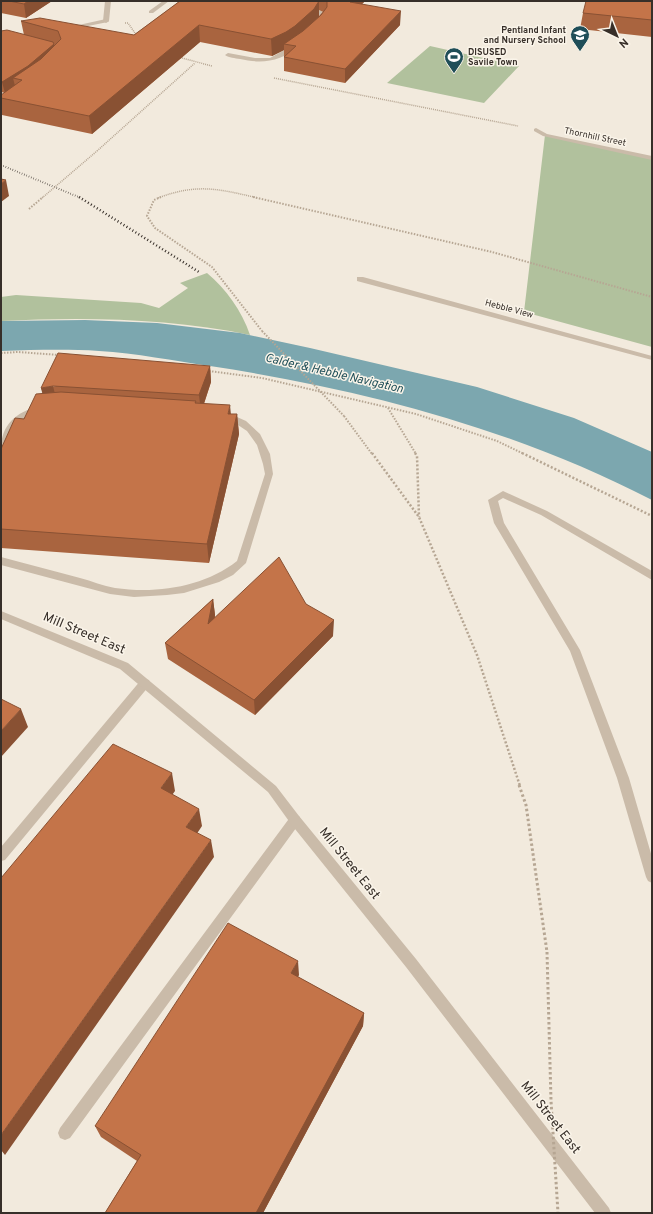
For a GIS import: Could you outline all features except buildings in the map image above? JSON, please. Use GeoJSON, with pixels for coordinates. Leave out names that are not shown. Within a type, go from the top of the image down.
{"type":"FeatureCollection","features":[{"type":"Feature","properties":{"kind":"street"},"geometry":{"type":"LineString","coordinates":[[62,29],[106,21],[108,1]]}},
{"type":"Feature","properties":{"kind":"street"},"geometry":{"type":"LineString","coordinates":[[151,12],[166,1]]}},
{"type":"Feature","properties":{"kind":"street"},"geometry":{"type":"LineString","coordinates":[[283,1],[309,7],[324,15],[322,22],[317,26]]}},
{"type":"Feature","properties":{"kind":"street"},"geometry":{"type":"LineString","coordinates":[[228,55],[266,61],[277,59],[301,41]]}},
{"type":"Feature","properties":{"kind":"street","name":"Thornhill Street"},"geometry":{"type":"LineString","coordinates":[[536,130],[545,135],[652,158]]}},
{"type":"Feature","properties":{"kind":"street","name":"Hebble View"},"geometry":{"type":"LineString","coordinates":[[360,279],[652,358]]}},
{"type":"Feature","properties":{"kind":"street"},"geometry":{"type":"LineString","coordinates":[[1,446],[10,426],[20,417],[51,407]]}},
{"type":"Feature","properties":{"kind":"street"},"geometry":{"type":"LineString","coordinates":[[1,561],[119,592],[156,592],[191,588],[216,580],[233,571],[241,563],[269,474],[268,463],[258,439],[250,427],[244,422],[231,418],[215,417]]}},
{"type":"Feature","properties":{"kind":"street"},"geometry":{"type":"LineString","coordinates":[[652,576],[530,506],[503,494],[493,500],[500,522],[575,650],[623,778],[652,877]]}},
{"type":"Feature","properties":{"kind":"street","name":"Mill Street East"},"geometry":{"type":"LineString","coordinates":[[1,615],[124,666],[272,789],[295,820],[411,963],[604,1213]]}},
{"type":"Feature","properties":{"kind":"street"},"geometry":{"type":"LineString","coordinates":[[1,856],[145,683]]}},
{"type":"Feature","properties":{"kind":"street"},"geometry":{"type":"LineString","coordinates":[[65,1133],[295,820]]}},
{"type":"Feature","properties":{"kind":"path"},"geometry":{"type":"LineString","coordinates":[[106,21],[128,23],[139,38]]}},
{"type":"Feature","properties":{"kind":"path"},"geometry":{"type":"LineString","coordinates":[[176,57],[196,63],[219,67]]}},
{"type":"Feature","properties":{"kind":"path"},"geometry":{"type":"LineString","coordinates":[[30,209],[196,63]]}},
{"type":"Feature","properties":{"kind":"path"},"geometry":{"type":"LineString","coordinates":[[273,78],[536,130]]}},
{"type":"Feature","properties":{"kind":"path"},"geometry":{"type":"LineString","coordinates":[[558,1213],[551,1101],[547,952],[526,804],[477,655],[419,517],[344,416],[262,330],[212,267],[155,228],[147,216],[154,200],[176,191],[213,188],[492,252],[652,297]]}},
{"type":"Feature","properties":{"kind":"path"},"geometry":{"type":"LineString","coordinates":[[1,354],[18,352],[61,356]]}},
{"type":"Feature","properties":{"kind":"path"},"geometry":{"type":"LineString","coordinates":[[207,371],[262,378],[416,414],[497,441],[652,516]]}},
{"type":"Feature","properties":{"kind":"path"},"geometry":{"type":"LineString","coordinates":[[388,408],[417,456],[419,517]]}},
{"type":"Feature","properties":{"kind":"green space","name":"DISUSED Savile Town"},"geometry":{"type":"Polygon","coordinates":[[[430,46],[519,66],[484,103],[387,83],[430,46]]]}},
{"type":"Feature","properties":{"kind":"green space"},"geometry":{"type":"Polygon","coordinates":[[[545,135],[652,159],[652,347],[524,312],[545,135]]]}},
{"type":"Feature","properties":{"kind":"green space"},"geometry":{"type":"Polygon","coordinates":[[[207,273],[221,286],[233,301],[243,317],[250,335],[188,325],[126,320],[63,319],[1,321],[1,297],[16,295],[141,303],[159,308],[188,288],[180,283],[207,273]]]}},
{"type":"Feature","properties":{"kind":"water","name":"Calder & Hebble Navigation"},"geometry":{"type":"Polygon","coordinates":[[[85,320],[157,323],[240,333],[477,387],[574,418],[652,452],[652,500],[547,452],[492,432],[381,400],[267,375],[127,353],[75,350],[1,351],[1,321],[85,320]]]}},
{"type":"Feature","properties":{"kind":"railway"},"geometry":{"type":"LineString","coordinates":[[1,165],[80,198]]}},
{"type":"Feature","properties":{"kind":"railway"},"geometry":{"type":"LineString","coordinates":[[80,198],[199,272]]}},
{"type":"Feature","properties":{"kind":"place","name":"Pentland Infant and Nursery School"},"geometry":{"type":"Point","coordinates":[580,52]}},
{"type":"Feature","properties":{"kind":"place","name":"DISUSED Savile Town"},"geometry":{"type":"Point","coordinates":[454,74]}}]}
